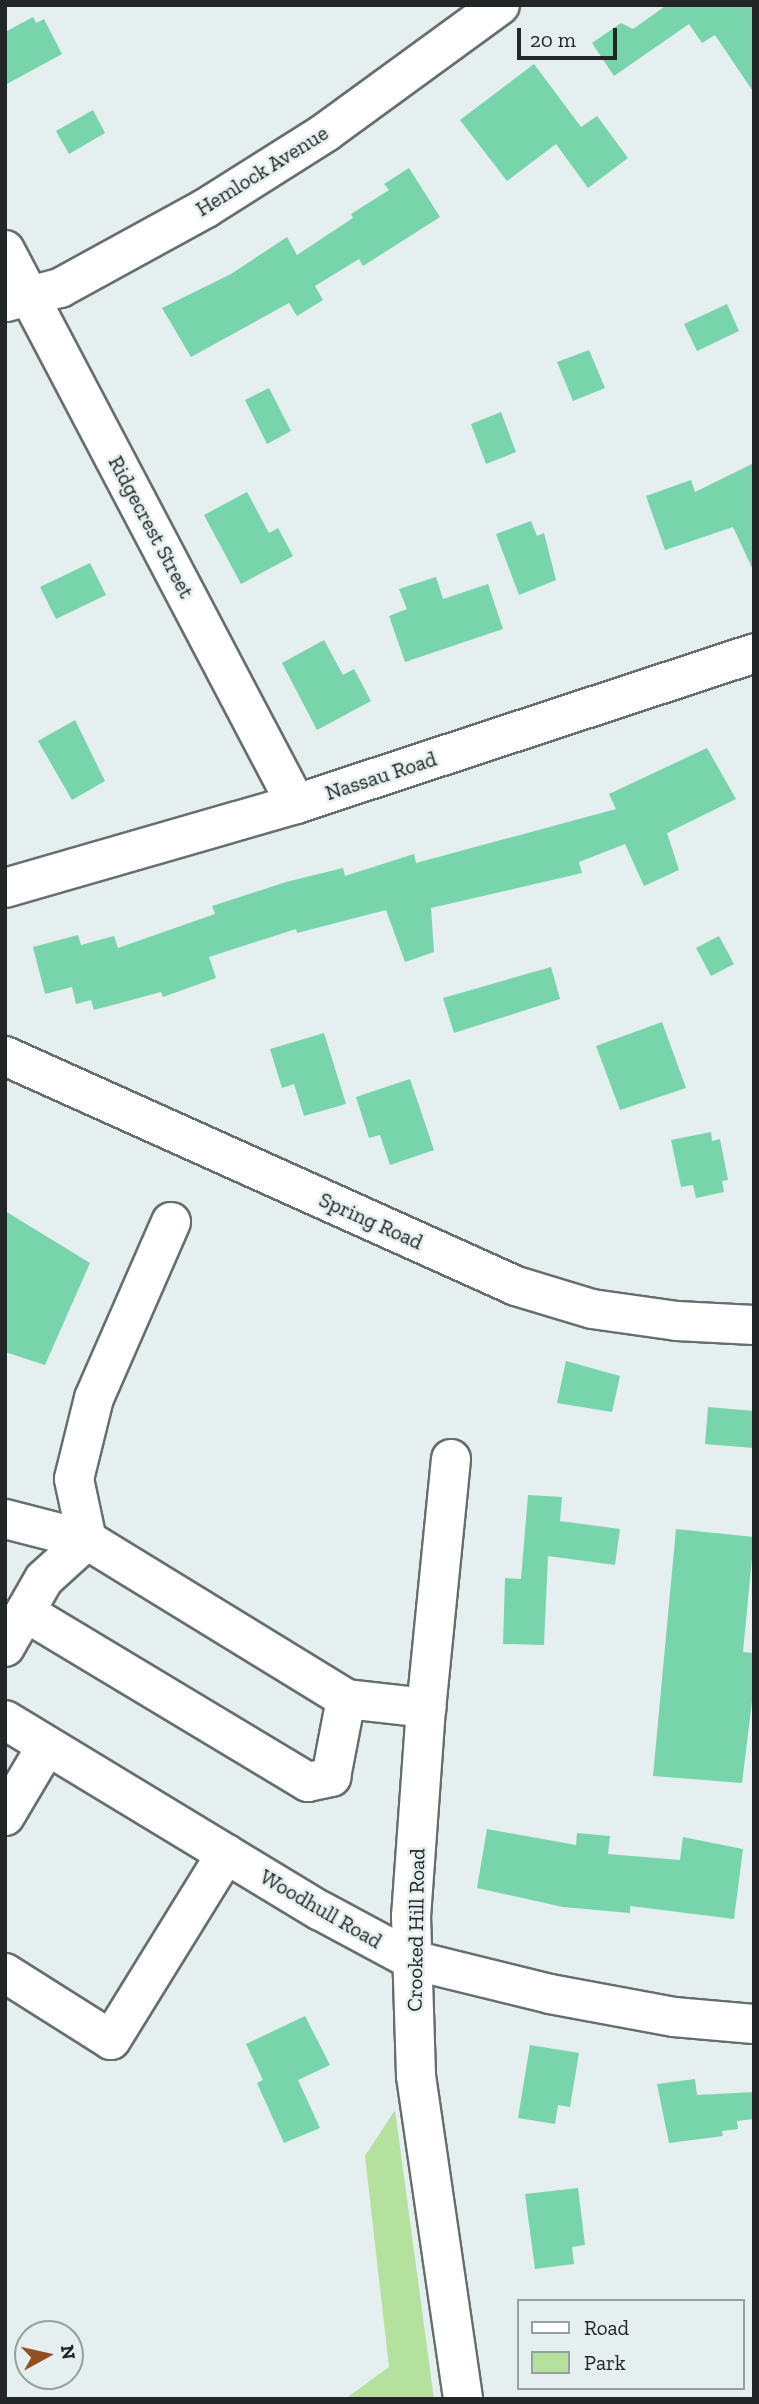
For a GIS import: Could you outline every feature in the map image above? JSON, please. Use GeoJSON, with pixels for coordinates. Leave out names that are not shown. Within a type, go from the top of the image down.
{"type":"FeatureCollection","features":[{"type":"Feature","properties":{"kind":"street","name":"Hemlock Avenue"},"geometry":{"type":"LineString","coordinates":[[17,299],[60,288],[205,208],[326,132],[500,5]]}},
{"type":"Feature","properties":{"kind":"street","name":"Ridgecrest Street"},"geometry":{"type":"LineString","coordinates":[[5,250],[17,299],[296,804]]}},
{"type":"Feature","properties":{"kind":"street","name":"Nassau Road"},"geometry":{"type":"LineString","coordinates":[[5,888],[296,804],[754,653]]}},
{"type":"Feature","properties":{"kind":"street","name":"Spring Road"},"geometry":{"type":"LineString","coordinates":[[5,1056],[516,1286],[592,1309],[677,1321],[754,1325]]}},
{"type":"Feature","properties":{"kind":"street"},"geometry":{"type":"LineString","coordinates":[[87,1540],[74,1479],[94,1398],[171,1222]]}},
{"type":"Feature","properties":{"kind":"street","name":"Crooked Hill Road"},"geometry":{"type":"LineString","coordinates":[[451,1459],[426,1708],[412,1960],[416,2076],[463,2399]]}},
{"type":"Feature","properties":{"kind":"street"},"geometry":{"type":"LineString","coordinates":[[5,1519],[87,1540],[346,1699],[426,1708]]}},
{"type":"Feature","properties":{"kind":"street"},"geometry":{"type":"LineString","coordinates":[[5,1647],[44,1579],[87,1540]]}},
{"type":"Feature","properties":{"kind":"street"},"geometry":{"type":"LineString","coordinates":[[25,1612],[308,1782],[331,1777],[346,1699]]}},
{"type":"Feature","properties":{"kind":"street","name":"Woodhull Road"},"geometry":{"type":"LineString","coordinates":[[5,1720],[226,1854],[412,1960],[564,1997],[674,2017],[754,2024]]}},
{"type":"Feature","properties":{"kind":"street"},"geometry":{"type":"LineString","coordinates":[[5,1816],[46,1747]]}},
{"type":"Feature","properties":{"kind":"street"},"geometry":{"type":"LineString","coordinates":[[5,1973],[111,2040],[226,1854]]}},
{"type":"Feature","properties":{"kind":"green space"},"geometry":{"type":"Polygon","coordinates":[[[395,2110],[434,2399],[345,2399],[389,2367],[365,2156],[395,2110]]]}},
{"type":"Feature","properties":{"kind":"building"},"geometry":{"type":"Polygon","coordinates":[[[667,5],[754,5],[754,93],[715,35],[702,43],[689,24],[614,76],[592,43],[621,23],[633,29],[667,5]]]}},
{"type":"Feature","properties":{"kind":"building"},"geometry":{"type":"Polygon","coordinates":[[[33,17],[36,23],[44,19],[62,54],[5,85],[5,32],[33,17]]]}},
{"type":"Feature","properties":{"kind":"building"},"geometry":{"type":"Polygon","coordinates":[[[534,64],[581,127],[597,116],[628,158],[588,188],[556,144],[507,181],[460,120],[534,64]]]}},
{"type":"Feature","properties":{"kind":"building"},"geometry":{"type":"Polygon","coordinates":[[[93,110],[105,133],[69,154],[56,131],[93,110]]]}},
{"type":"Feature","properties":{"kind":"building"},"geometry":{"type":"Polygon","coordinates":[[[409,168],[440,217],[363,266],[359,259],[315,286],[323,300],[297,316],[289,303],[191,357],[162,308],[231,274],[287,237],[297,255],[353,218],[351,214],[389,190],[384,184],[409,168]]]}},
{"type":"Feature","properties":{"kind":"building"},"geometry":{"type":"Polygon","coordinates":[[[727,304],[739,331],[697,351],[684,324],[727,304]]]}},
{"type":"Feature","properties":{"kind":"building"},"geometry":{"type":"Polygon","coordinates":[[[589,350],[605,388],[573,401],[557,362],[589,350]]]}},
{"type":"Feature","properties":{"kind":"building"},"geometry":{"type":"Polygon","coordinates":[[[269,388],[291,431],[267,444],[245,400],[269,388]]]}},
{"type":"Feature","properties":{"kind":"building"},"geometry":{"type":"Polygon","coordinates":[[[501,412],[516,452],[486,464],[471,424],[501,412]]]}},
{"type":"Feature","properties":{"kind":"building"},"geometry":{"type":"Polygon","coordinates":[[[754,463],[754,572],[733,527],[665,550],[646,496],[691,480],[695,492],[754,463]]]}},
{"type":"Feature","properties":{"kind":"building"},"geometry":{"type":"Polygon","coordinates":[[[247,492],[269,533],[278,528],[293,556],[241,584],[204,515],[247,492]]]}},
{"type":"Feature","properties":{"kind":"building"},"geometry":{"type":"Polygon","coordinates":[[[531,521],[537,536],[544,533],[556,580],[519,595],[496,534],[531,521]]]}},
{"type":"Feature","properties":{"kind":"building"},"geometry":{"type":"Polygon","coordinates":[[[90,563],[106,595],[56,619],[40,587],[90,563]]]}},
{"type":"Feature","properties":{"kind":"building"},"geometry":{"type":"Polygon","coordinates":[[[436,577],[443,599],[488,584],[503,629],[405,662],[389,616],[407,609],[399,589],[436,577]]]}},
{"type":"Feature","properties":{"kind":"building"},"geometry":{"type":"Polygon","coordinates":[[[324,640],[343,675],[354,669],[371,701],[317,730],[282,663],[324,640]]]}},
{"type":"Feature","properties":{"kind":"building"},"geometry":{"type":"Polygon","coordinates":[[[75,720],[105,781],[72,800],[38,741],[75,720]]]}},
{"type":"Feature","properties":{"kind":"building"},"geometry":{"type":"Polygon","coordinates":[[[707,748],[736,799],[667,833],[679,870],[644,886],[625,844],[579,862],[582,873],[431,908],[434,952],[405,962],[386,910],[297,933],[296,929],[209,957],[216,978],[163,997],[161,992],[94,1010],[91,1000],[76,1004],[72,987],[45,994],[33,947],[78,935],[81,945],[114,936],[118,948],[215,914],[212,906],[286,882],[343,868],[345,876],[414,854],[416,863],[616,809],[609,794],[707,748]]]}},
{"type":"Feature","properties":{"kind":"building"},"geometry":{"type":"Polygon","coordinates":[[[719,936],[734,964],[711,976],[696,948],[719,936]]]}},
{"type":"Feature","properties":{"kind":"building"},"geometry":{"type":"Polygon","coordinates":[[[551,967],[560,999],[454,1033],[443,998],[551,967]]]}},
{"type":"Feature","properties":{"kind":"building"},"geometry":{"type":"Polygon","coordinates":[[[662,1022],[686,1088],[620,1110],[596,1046],[662,1022]]]}},
{"type":"Feature","properties":{"kind":"building"},"geometry":{"type":"Polygon","coordinates":[[[324,1033],[346,1104],[304,1116],[294,1084],[282,1088],[270,1049],[324,1033]]]}},
{"type":"Feature","properties":{"kind":"building"},"geometry":{"type":"Polygon","coordinates":[[[410,1079],[434,1150],[390,1165],[380,1135],[369,1138],[356,1097],[410,1079]]]}},
{"type":"Feature","properties":{"kind":"building"},"geometry":{"type":"Polygon","coordinates":[[[711,1132],[712,1141],[720,1139],[728,1180],[722,1181],[724,1192],[696,1198],[693,1185],[681,1187],[671,1140],[711,1132]]]}},
{"type":"Feature","properties":{"kind":"building"},"geometry":{"type":"Polygon","coordinates":[[[5,1211],[90,1263],[45,1365],[5,1352],[5,1211]]]}},
{"type":"Feature","properties":{"kind":"building"},"geometry":{"type":"Polygon","coordinates":[[[566,1361],[620,1376],[612,1412],[557,1403],[566,1361]]]}},
{"type":"Feature","properties":{"kind":"building"},"geometry":{"type":"Polygon","coordinates":[[[708,1407],[754,1411],[754,1448],[705,1444],[708,1407]]]}},
{"type":"Feature","properties":{"kind":"building"},"geometry":{"type":"Polygon","coordinates":[[[528,1495],[562,1497],[560,1521],[620,1529],[615,1565],[548,1556],[544,1645],[503,1644],[505,1578],[521,1579],[528,1495]]]}},
{"type":"Feature","properties":{"kind":"building"},"geometry":{"type":"Polygon","coordinates":[[[676,1529],[754,1537],[743,1652],[754,1653],[754,1685],[742,1783],[653,1776],[676,1529]]]}},
{"type":"Feature","properties":{"kind":"building"},"geometry":{"type":"Polygon","coordinates":[[[487,1829],[576,1845],[577,1833],[610,1836],[608,1854],[680,1860],[683,1837],[743,1849],[734,1919],[630,1906],[630,1913],[563,1907],[477,1888],[487,1829]]]}},
{"type":"Feature","properties":{"kind":"building"},"geometry":{"type":"Polygon","coordinates":[[[305,2016],[330,2065],[298,2080],[320,2128],[284,2143],[257,2083],[263,2080],[246,2044],[305,2016]]]}},
{"type":"Feature","properties":{"kind":"building"},"geometry":{"type":"Polygon","coordinates":[[[530,2045],[579,2053],[570,2107],[558,2105],[555,2124],[518,2118],[530,2045]]]}},
{"type":"Feature","properties":{"kind":"building"},"geometry":{"type":"Polygon","coordinates":[[[695,2079],[697,2095],[754,2092],[754,2119],[737,2121],[738,2129],[722,2131],[723,2136],[669,2143],[657,2084],[695,2079]]]}},
{"type":"Feature","properties":{"kind":"building"},"geometry":{"type":"Polygon","coordinates":[[[578,2188],[585,2245],[572,2247],[574,2264],[535,2269],[525,2194],[578,2188]]]}}]}
